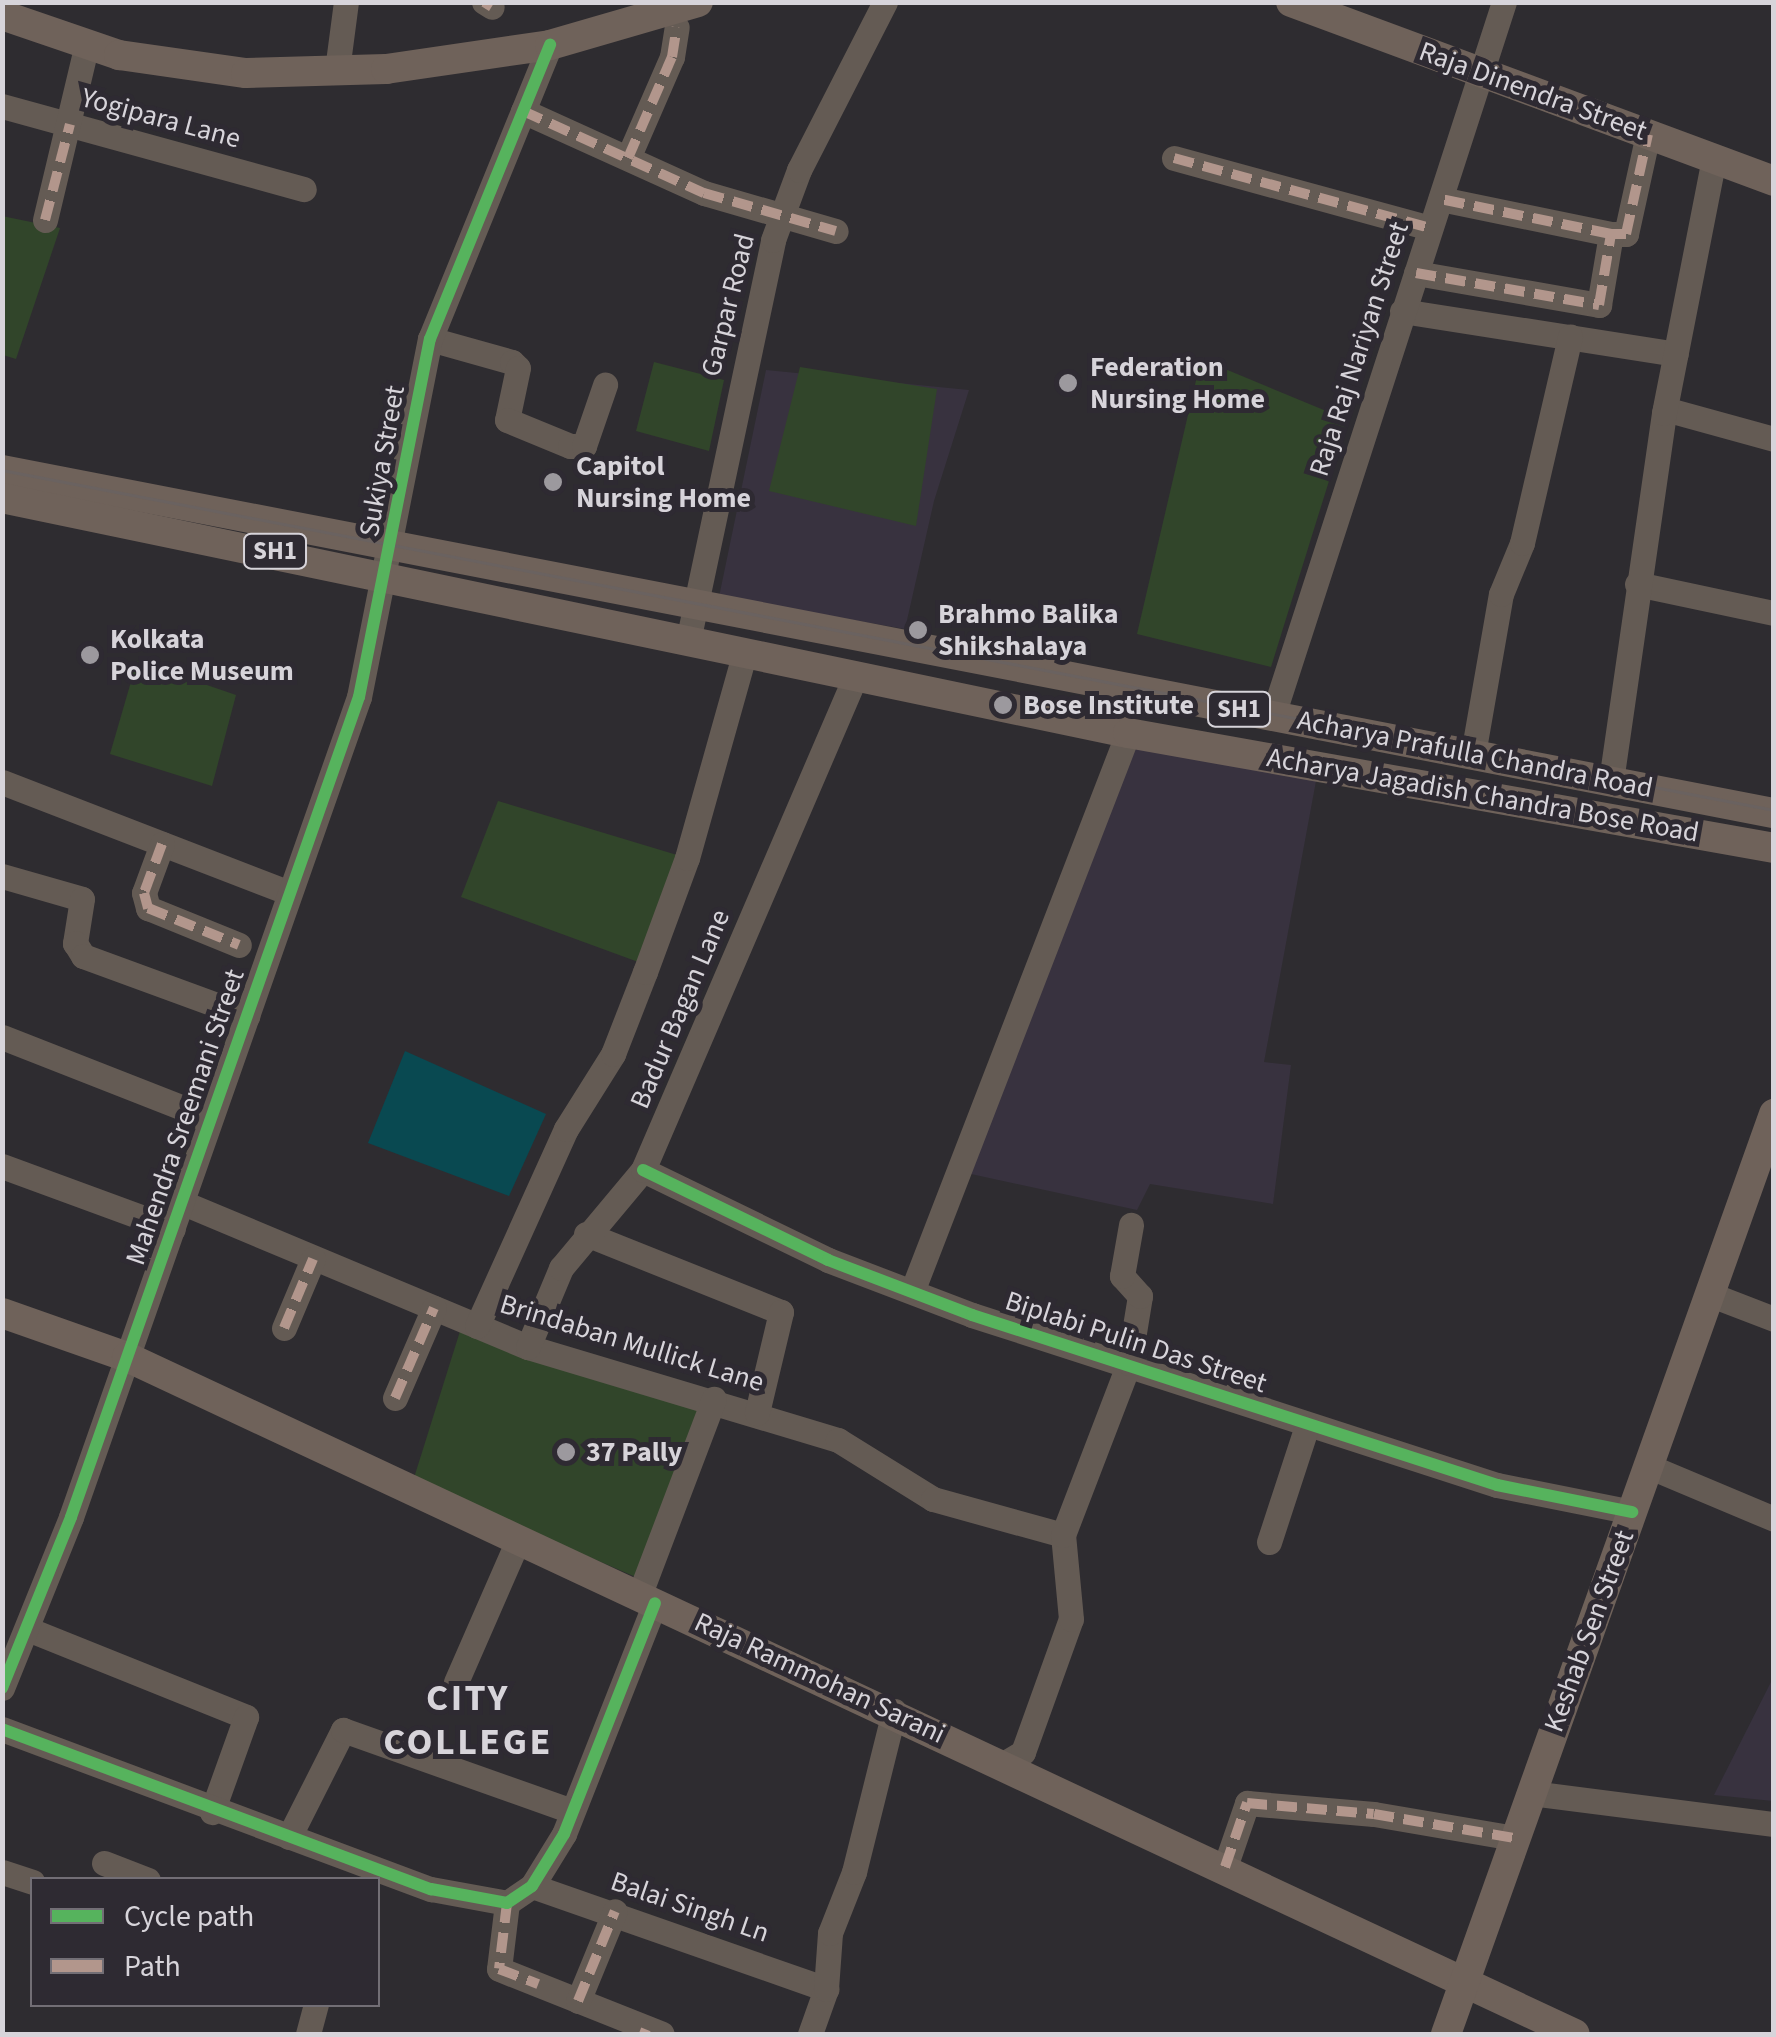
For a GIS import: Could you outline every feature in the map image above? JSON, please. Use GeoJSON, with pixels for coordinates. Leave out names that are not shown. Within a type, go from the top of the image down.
{"type":"FeatureCollection","features":[{"type":"Feature","properties":{"kind":"main road"},"geometry":{"type":"LineString","coordinates":[[2,15],[119,55],[246,73],[338,70],[550,45],[698,2]]}},
{"type":"Feature","properties":{"kind":"main road","name":"Raja Dinendra Street"},"geometry":{"type":"LineString","coordinates":[[1291,2],[1774,181]]}},
{"type":"Feature","properties":{"kind":"main road","name":"SH1"},"geometry":{"type":"LineString","coordinates":[[2,470],[390,561]]}},
{"type":"Feature","properties":{"kind":"main road","name":"SH1"},"geometry":{"type":"LineString","coordinates":[[2,498],[390,561],[701,606]]}},
{"type":"Feature","properties":{"kind":"main road","name":"Acharya Jagadish Chandra Bose Road"},"geometry":{"type":"LineString","coordinates":[[390,561],[545,614],[1128,733],[1774,848]]}},
{"type":"Feature","properties":{"kind":"main road","name":"Acharya Prafulla Chandra Road"},"geometry":{"type":"LineString","coordinates":[[701,606],[1774,813]]}},
{"type":"Feature","properties":{"kind":"main road","name":"Keshab Sen Street"},"geometry":{"type":"LineString","coordinates":[[1446,2034],[1709,1294],[1768,1152],[1774,1114]]}},
{"type":"Feature","properties":{"kind":"main road","name":"Raja Rammohan Sarani"},"geometry":{"type":"LineString","coordinates":[[2,1313],[127,1357],[894,1712],[1575,2034]]}},
{"type":"Feature","properties":{"kind":"street"},"geometry":{"type":"LineString","coordinates":[[338,70],[346,2]]}},
{"type":"Feature","properties":{"kind":"street","name":"Garpar Road"},"geometry":{"type":"LineString","coordinates":[[688,641],[701,606],[734,406],[781,216],[885,2]]}},
{"type":"Feature","properties":{"kind":"street","name":"Raja Raj Nariyan Street"},"geometry":{"type":"LineString","coordinates":[[1273,715],[1504,2]]}},
{"type":"Feature","properties":{"kind":"street"},"geometry":{"type":"LineString","coordinates":[[628,158],[672,58],[677,27]]}},
{"type":"Feature","properties":{"kind":"street"},"geometry":{"type":"LineString","coordinates":[[45,220],[87,44]]}},
{"type":"Feature","properties":{"kind":"street","name":"Sukiya Street"},"geometry":{"type":"LineString","coordinates":[[289,893],[359,697],[390,561],[430,339],[550,45]]}},
{"type":"Feature","properties":{"kind":"street","name":"Yogipara Lane"},"geometry":{"type":"LineString","coordinates":[[2,106],[304,189]]}},
{"type":"Feature","properties":{"kind":"street"},"geometry":{"type":"LineString","coordinates":[[523,111],[704,193],[836,231]]}},
{"type":"Feature","properties":{"kind":"street"},"geometry":{"type":"LineString","coordinates":[[1441,199],[1626,234],[1648,134]]}},
{"type":"Feature","properties":{"kind":"street"},"geometry":{"type":"LineString","coordinates":[[1174,158],[1430,228]]}},
{"type":"Feature","properties":{"kind":"street"},"geometry":{"type":"LineString","coordinates":[[1611,781],[1665,409],[1714,159]]}},
{"type":"Feature","properties":{"kind":"street"},"geometry":{"type":"LineString","coordinates":[[1416,273],[1599,305],[1611,234]]}},
{"type":"Feature","properties":{"kind":"street"},"geometry":{"type":"LineString","coordinates":[[1402,312],[1676,354]]}},
{"type":"Feature","properties":{"kind":"street"},"geometry":{"type":"LineString","coordinates":[[1473,754],[1501,594],[1522,543],[1570,336]]}},
{"type":"Feature","properties":{"kind":"street"},"geometry":{"type":"LineString","coordinates":[[430,339],[512,362],[518,368],[507,420],[570,446],[584,446],[605,386]]}},
{"type":"Feature","properties":{"kind":"street"},"geometry":{"type":"LineString","coordinates":[[1665,409],[1774,439]]}},
{"type":"Feature","properties":{"kind":"street"},"geometry":{"type":"LineString","coordinates":[[1638,584],[1774,613]]}},
{"type":"Feature","properties":{"kind":"street","name":"Badur Bagan Lane"},"geometry":{"type":"LineString","coordinates":[[477,1326],[566,1129],[626,1021],[688,858],[744,655]]}},
{"type":"Feature","properties":{"kind":"street","name":"Badur Bagan Lane"},"geometry":{"type":"LineString","coordinates":[[528,1346],[561,1268],[643,1170],[856,675]]}},
{"type":"Feature","properties":{"kind":"street"},"geometry":{"type":"LineString","coordinates":[[913,1290],[1128,733]]}},
{"type":"Feature","properties":{"kind":"street"},"geometry":{"type":"LineString","coordinates":[[2,782],[289,893]]}},
{"type":"Feature","properties":{"kind":"street"},"geometry":{"type":"LineString","coordinates":[[162,844],[144,892],[148,908],[239,945]]}},
{"type":"Feature","properties":{"kind":"street"},"geometry":{"type":"LineString","coordinates":[[2,876],[82,900],[75,943],[83,956],[247,1016]]}},
{"type":"Feature","properties":{"kind":"street","name":"Mahendra Sreemani Street"},"geometry":{"type":"LineString","coordinates":[[2,1688],[30,1630],[289,893]]}},
{"type":"Feature","properties":{"kind":"street"},"geometry":{"type":"LineString","coordinates":[[2,1037],[209,1118]]}},
{"type":"Feature","properties":{"kind":"street"},"geometry":{"type":"LineString","coordinates":[[2,1166],[173,1229]]}},
{"type":"Feature","properties":{"kind":"street","name":"Biplabi Pulin Das Street"},"geometry":{"type":"LineString","coordinates":[[643,1170],[828,1260],[972,1315],[1130,1363],[1307,1426],[1497,1485],[1632,1512]]}},
{"type":"Feature","properties":{"kind":"street","name":"Brindaban Mullick Lane"},"geometry":{"type":"LineString","coordinates":[[181,1202],[528,1346],[838,1440],[933,1500],[1063,1535]]}},
{"type":"Feature","properties":{"kind":"street"},"geometry":{"type":"LineString","coordinates":[[1005,1764],[1023,1752],[1071,1619],[1063,1535],[1130,1363],[1140,1296],[1122,1276],[1131,1225]]}},
{"type":"Feature","properties":{"kind":"street"},"geometry":{"type":"LineString","coordinates":[[586,1234],[781,1312],[757,1414]]}},
{"type":"Feature","properties":{"kind":"street"},"geometry":{"type":"LineString","coordinates":[[284,1328],[313,1260]]}},
{"type":"Feature","properties":{"kind":"street"},"geometry":{"type":"LineString","coordinates":[[1709,1294],[1774,1319]]}},
{"type":"Feature","properties":{"kind":"street"},"geometry":{"type":"LineString","coordinates":[[396,1398],[434,1308]]}},
{"type":"Feature","properties":{"kind":"street"},"geometry":{"type":"LineString","coordinates":[[380,1877],[506,1903],[532,1886],[572,1810],[714,1400]]}},
{"type":"Feature","properties":{"kind":"street"},"geometry":{"type":"LineString","coordinates":[[1268,1542],[1307,1426]]}},
{"type":"Feature","properties":{"kind":"street"},"geometry":{"type":"LineString","coordinates":[[1648,1466],[1774,1519]]}},
{"type":"Feature","properties":{"kind":"street"},"geometry":{"type":"LineString","coordinates":[[456,1682],[519,1538]]}},
{"type":"Feature","properties":{"kind":"street"},"geometry":{"type":"LineString","coordinates":[[30,1630],[246,1717],[212,1812]]}},
{"type":"Feature","properties":{"kind":"street"},"geometry":{"type":"LineString","coordinates":[[810,2034],[826,1988],[830,1933],[854,1872],[894,1712]]}},
{"type":"Feature","properties":{"kind":"street"},"geometry":{"type":"LineString","coordinates":[[2,1729],[212,1812],[289,1837],[350,1870],[380,1877]]}},
{"type":"Feature","properties":{"kind":"street"},"geometry":{"type":"LineString","coordinates":[[289,1837],[343,1730],[572,1810]]}},
{"type":"Feature","properties":{"kind":"street"},"geometry":{"type":"LineString","coordinates":[[1532,1793],[1774,1824]]}},
{"type":"Feature","properties":{"kind":"street"},"geometry":{"type":"LineString","coordinates":[[1225,1868],[1247,1803],[1374,1814],[1515,1838]]}},
{"type":"Feature","properties":{"kind":"street"},"geometry":{"type":"LineString","coordinates":[[104,1863],[140,1877]]}},
{"type":"Feature","properties":{"kind":"street"},"geometry":{"type":"LineString","coordinates":[[2,1872],[30,1881]]}},
{"type":"Feature","properties":{"kind":"street","name":"Balai Singh Ln"},"geometry":{"type":"LineString","coordinates":[[532,1886],[615,1911],[826,1988]]}},
{"type":"Feature","properties":{"kind":"street"},"geometry":{"type":"LineString","coordinates":[[506,1903],[499,1969],[651,2033]]}},
{"type":"Feature","properties":{"kind":"street"},"geometry":{"type":"LineString","coordinates":[[578,2001],[615,1911]]}},
{"type":"Feature","properties":{"kind":"street"},"geometry":{"type":"LineString","coordinates":[[308,2034],[310,2007]]}},
{"type":"Feature","properties":{"kind":"shaded area"},"geometry":{"type":"Polygon","coordinates":[[[766,370],[969,390],[934,501],[905,629],[719,597],[766,370]]]}},
{"type":"Feature","properties":{"kind":"shaded area"},"geometry":{"type":"Polygon","coordinates":[[[1134,746],[1316,781],[1264,1062],[1291,1065],[1273,1204],[1150,1184],[1137,1210],[971,1174],[1134,746]]]}},
{"type":"Feature","properties":{"kind":"shaded area"},"geometry":{"type":"Polygon","coordinates":[[[1773,1678],[1773,1801],[1714,1795],[1773,1678]]]}},
{"type":"Feature","properties":{"kind":"green space"},"geometry":{"type":"Polygon","coordinates":[[[2,216],[60,228],[16,359],[3,355],[2,216]]]}},
{"type":"Feature","properties":{"kind":"green space"},"geometry":{"type":"Polygon","coordinates":[[[1201,359],[1348,420],[1271,667],[1137,634],[1201,359]]]}},
{"type":"Feature","properties":{"kind":"green space"},"geometry":{"type":"Polygon","coordinates":[[[654,362],[724,380],[709,451],[636,431],[654,362]]]}},
{"type":"Feature","properties":{"kind":"green space"},"geometry":{"type":"Polygon","coordinates":[[[800,367],[937,389],[916,526],[769,491],[800,367]]]}},
{"type":"Feature","properties":{"kind":"green space"},"geometry":{"type":"Polygon","coordinates":[[[137,661],[236,695],[212,786],[110,754],[137,661]]]}},
{"type":"Feature","properties":{"kind":"green space"},"geometry":{"type":"Polygon","coordinates":[[[498,801],[687,858],[641,963],[461,897],[498,801]]]}},
{"type":"Feature","properties":{"kind":"green space"},"geometry":{"type":"Polygon","coordinates":[[[461,1328],[710,1413],[652,1584],[413,1481],[461,1328]]]}},
{"type":"Feature","properties":{"kind":"water"},"geometry":{"type":"Polygon","coordinates":[[[405,1051],[546,1114],[509,1196],[368,1143],[405,1051]]]}},
{"type":"Feature","properties":{"kind":"tram line"},"geometry":{"type":"LineString","coordinates":[[2,470],[1774,810]]}},
{"type":"Feature","properties":{"kind":"marked path"},"geometry":{"type":"LineString","coordinates":[[484,2],[492,7]]}},
{"type":"Feature","properties":{"kind":"marked path"},"geometry":{"type":"LineString","coordinates":[[628,158],[672,57],[677,27]]}},
{"type":"Feature","properties":{"kind":"marked path"},"geometry":{"type":"LineString","coordinates":[[523,111],[704,193],[836,231]]}},
{"type":"Feature","properties":{"kind":"marked path"},"geometry":{"type":"LineString","coordinates":[[45,220],[70,124]]}},
{"type":"Feature","properties":{"kind":"marked path"},"geometry":{"type":"LineString","coordinates":[[1611,234],[1626,234],[1648,134]]}},
{"type":"Feature","properties":{"kind":"marked path"},"geometry":{"type":"LineString","coordinates":[[1174,158],[1430,228]]}},
{"type":"Feature","properties":{"kind":"marked path"},"geometry":{"type":"LineString","coordinates":[[1416,273],[1599,305],[1611,234],[1441,199]]}},
{"type":"Feature","properties":{"kind":"marked path"},"geometry":{"type":"LineString","coordinates":[[162,844],[144,893],[148,908],[239,945]]}},
{"type":"Feature","properties":{"kind":"marked path"},"geometry":{"type":"LineString","coordinates":[[284,1328],[313,1259]]}},
{"type":"Feature","properties":{"kind":"marked path"},"geometry":{"type":"LineString","coordinates":[[395,1398],[434,1308]]}},
{"type":"Feature","properties":{"kind":"marked path"},"geometry":{"type":"LineString","coordinates":[[1225,1867],[1247,1803],[1374,1814],[1515,1838]]}},
{"type":"Feature","properties":{"kind":"marked path"},"geometry":{"type":"LineString","coordinates":[[507,1903],[499,1969],[538,1984]]}},
{"type":"Feature","properties":{"kind":"marked path"},"geometry":{"type":"LineString","coordinates":[[578,2001],[615,1911]]}},
{"type":"Feature","properties":{"kind":"marked path"},"geometry":{"type":"LineString","coordinates":[[644,2034],[646,2029]]}},
{"type":"Feature","properties":{"kind":"cycle path"},"geometry":{"type":"LineString","coordinates":[[2,1688],[71,1517],[359,697],[430,339],[550,45]]}},
{"type":"Feature","properties":{"kind":"cycle path"},"geometry":{"type":"LineString","coordinates":[[643,1170],[828,1260],[972,1315],[1497,1485],[1632,1512]]}},
{"type":"Feature","properties":{"kind":"cycle path"},"geometry":{"type":"LineString","coordinates":[[2,1729],[431,1889],[507,1903],[532,1886],[564,1834],[655,1603]]}},
{"type":"Feature","properties":{"kind":"place","name":"Federation Nursing Home"},"geometry":{"type":"Point","coordinates":[1068,383]}},
{"type":"Feature","properties":{"kind":"place","name":"Capitol Nursing Home"},"geometry":{"type":"Point","coordinates":[553,482]}},
{"type":"Feature","properties":{"kind":"place","name":"Brahmo Balika Shikshalaya"},"geometry":{"type":"Point","coordinates":[918,630]}},
{"type":"Feature","properties":{"kind":"place","name":"Kolkata Police Museum"},"geometry":{"type":"Point","coordinates":[90,655]}},
{"type":"Feature","properties":{"kind":"place","name":"Bose Institute"},"geometry":{"type":"Point","coordinates":[1003,705]}},
{"type":"Feature","properties":{"kind":"place","name":"37 Pally"},"geometry":{"type":"Point","coordinates":[566,1452]}},
{"type":"Feature","properties":{"kind":"district","name":"CITY COLLEGE"},"geometry":{"type":"Point","coordinates":[468,1721]}}]}
